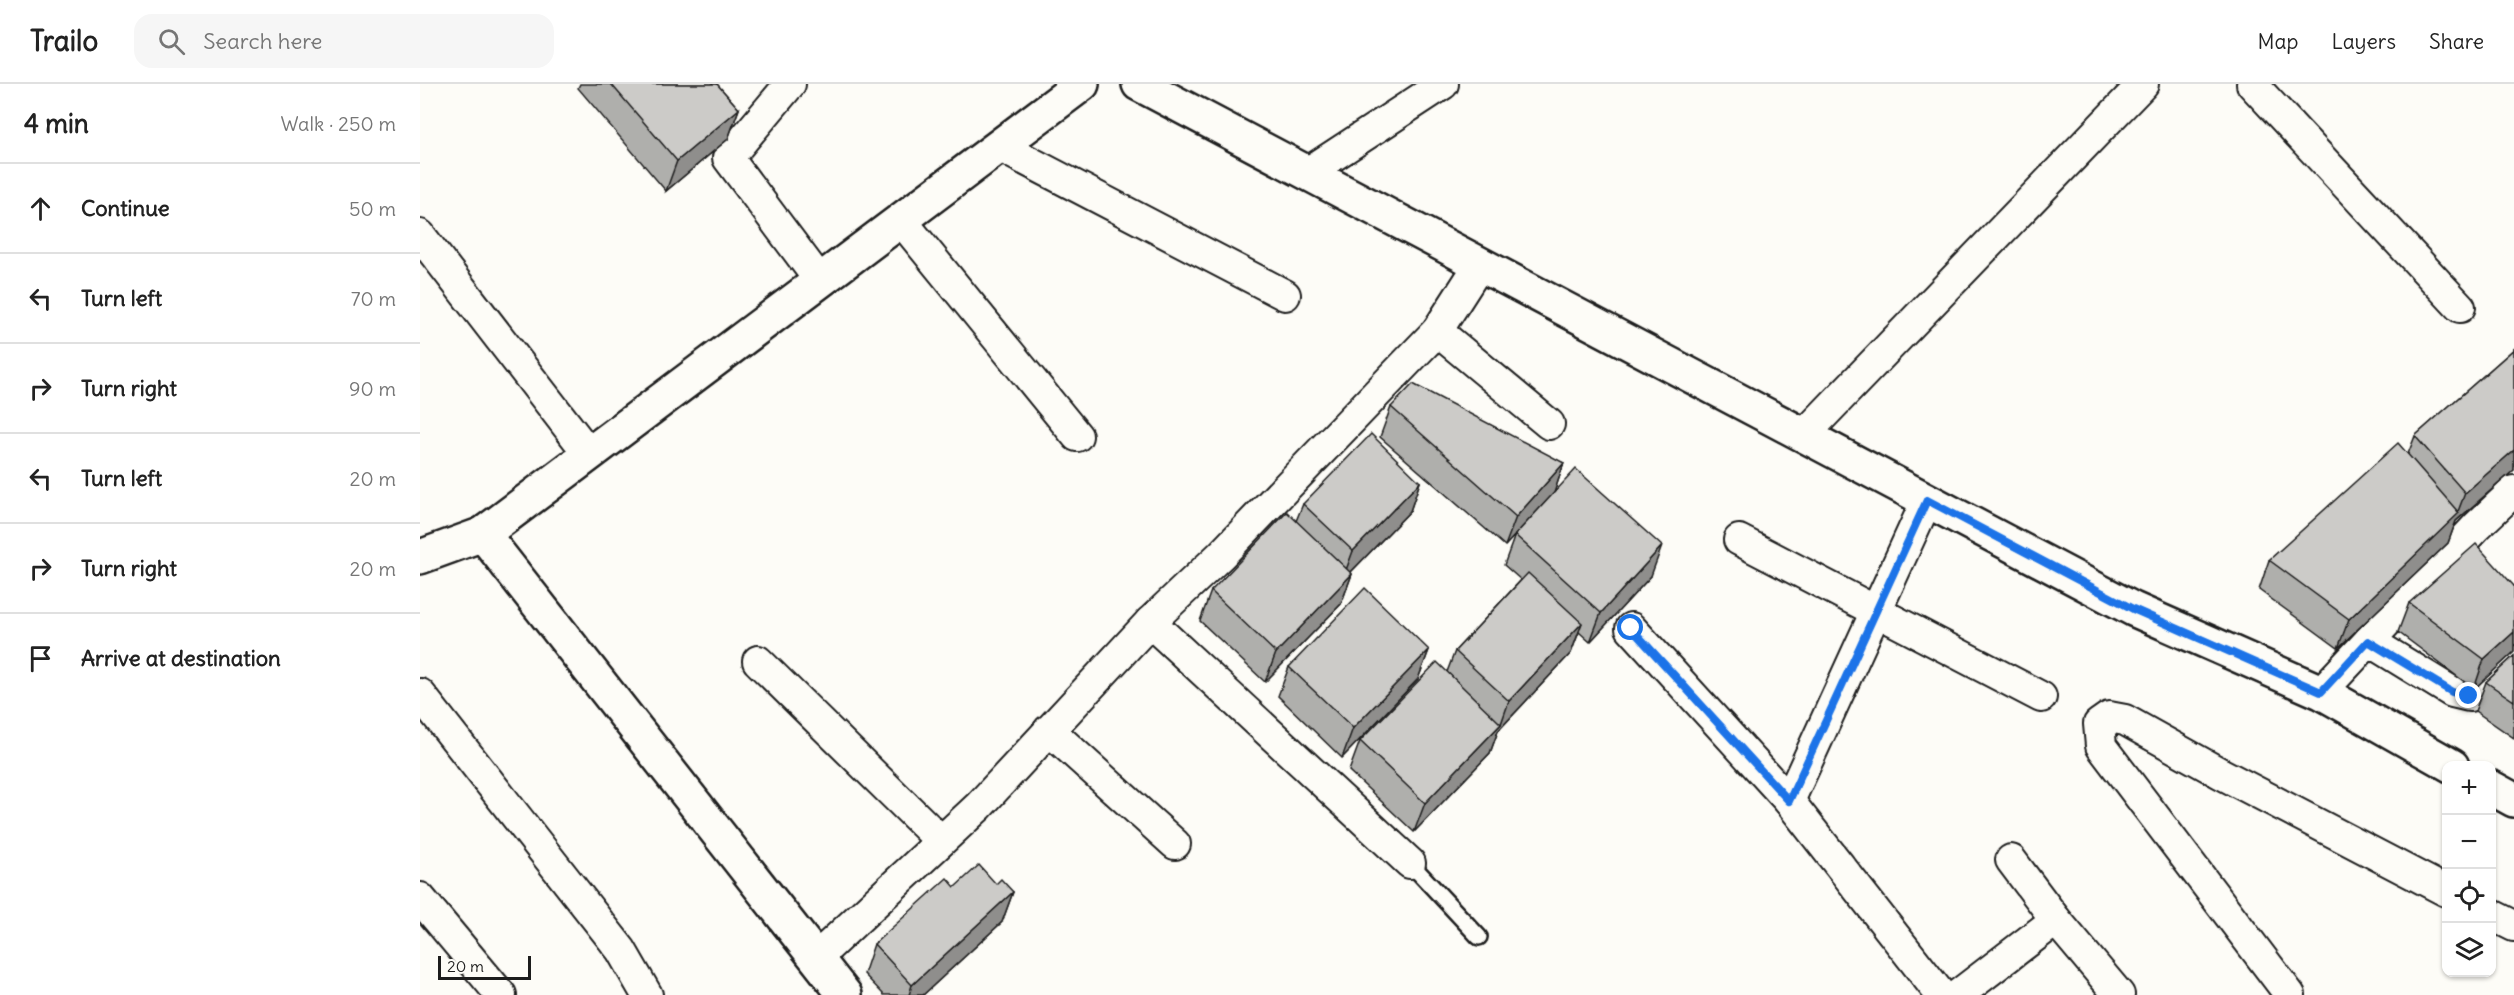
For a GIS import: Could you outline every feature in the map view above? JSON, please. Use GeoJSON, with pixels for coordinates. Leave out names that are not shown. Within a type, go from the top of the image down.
{"type":"FeatureCollection","features":[{"type":"Feature","properties":{"kind":"street"},"geometry":{"type":"LineString","coordinates":[[790,84],[728,158],[820,281]]}},
{"type":"Feature","properties":{"kind":"street"},"geometry":{"type":"LineString","coordinates":[[420,557],[483,534],[1082,84]]}},
{"type":"Feature","properties":{"kind":"street"},"geometry":{"type":"LineString","coordinates":[[1139,84],[2133,609],[2321,692],[2445,761]]}},
{"type":"Feature","properties":{"kind":"street"},"geometry":{"type":"LineString","coordinates":[[1307,172],[1443,84]]}},
{"type":"Feature","properties":{"kind":"street"},"geometry":{"type":"LineString","coordinates":[[2252,84],[2460,307]]}},
{"type":"Feature","properties":{"kind":"street"},"geometry":{"type":"LineString","coordinates":[[1804,435],[2133,88]]}},
{"type":"Feature","properties":{"kind":"street"},"geometry":{"type":"LineString","coordinates":[[999,146],[1285,295]]}},
{"type":"Feature","properties":{"kind":"street"},"geometry":{"type":"LineString","coordinates":[[901,220],[1077,436]]}},
{"type":"Feature","properties":{"kind":"street"},"geometry":{"type":"LineString","coordinates":[[420,235],[590,454]]}},
{"type":"Feature","properties":{"kind":"street"},"geometry":{"type":"LineString","coordinates":[[816,958],[979,806],[1150,622],[1221,555],[1437,331],[1480,264]]}},
{"type":"Feature","properties":{"kind":"street"},"geometry":{"type":"LineString","coordinates":[[1437,331],[1549,424]]}},
{"type":"Feature","properties":{"kind":"street"},"geometry":{"type":"LineString","coordinates":[[2321,692],[2514,491]]}},
{"type":"Feature","properties":{"kind":"street"},"geometry":{"type":"LineString","coordinates":[[1789,801],[1927,500]]}},
{"type":"Feature","properties":{"kind":"street"},"geometry":{"type":"LineString","coordinates":[[483,534],[845,995]]}},
{"type":"Feature","properties":{"kind":"street"},"geometry":{"type":"LineString","coordinates":[[1739,540],[2041,697]]}},
{"type":"Feature","properties":{"kind":"street"},"geometry":{"type":"LineString","coordinates":[[2463,542],[2485,565]]}},
{"type":"Feature","properties":{"kind":"street"},"geometry":{"type":"LineString","coordinates":[[1150,622],[1410,863]]}},
{"type":"Feature","properties":{"kind":"street"},"geometry":{"type":"LineString","coordinates":[[1631,628],[1789,801],[1941,995]]}},
{"type":"Feature","properties":{"kind":"street"},"geometry":{"type":"LineString","coordinates":[[2368,641],[2452,692],[2469,696],[2480,693],[2514,661]]}},
{"type":"Feature","properties":{"kind":"street"},"geometry":{"type":"LineString","coordinates":[[758,661],[941,841]]}},
{"type":"Feature","properties":{"kind":"street"},"geometry":{"type":"LineString","coordinates":[[420,694],[621,950],[647,995]]}},
{"type":"Feature","properties":{"kind":"street"},"geometry":{"type":"LineString","coordinates":[[2290,995],[2101,746],[2099,724],[2109,717],[2125,720],[2220,773],[2442,889]]}},
{"type":"Feature","properties":{"kind":"street"},"geometry":{"type":"LineString","coordinates":[[1049,730],[1175,844]]}},
{"type":"Feature","properties":{"kind":"street"},"geometry":{"type":"LineString","coordinates":[[2496,790],[2514,800]]}},
{"type":"Feature","properties":{"kind":"street"},"geometry":{"type":"LineString","coordinates":[[2011,860],[2056,920],[2120,995]]}},
{"type":"Feature","properties":{"kind":"street"},"geometry":{"type":"LineString","coordinates":[[420,898],[501,995]]}},
{"type":"Feature","properties":{"kind":"street"},"geometry":{"type":"LineString","coordinates":[[2496,917],[2514,926]]}},
{"type":"Feature","properties":{"kind":"street"},"geometry":{"type":"LineString","coordinates":[[1958,995],[2056,920]]}},
{"type":"Feature","properties":{"kind":"lane"},"geometry":{"type":"LineString","coordinates":[[1410,863],[1479,937]]}},
{"type":"Feature","properties":{"kind":"building"},"geometry":{"type":"Polygon","coordinates":[[[611,84],[717,84],[739,109],[677,161],[611,84]]]}},
{"type":"Feature","properties":{"kind":"building"},"geometry":{"type":"Polygon","coordinates":[[[2514,349],[2514,450],[2465,493],[2415,436],[2514,349]]]}},
{"type":"Feature","properties":{"kind":"building"},"geometry":{"type":"Polygon","coordinates":[[[1413,384],[1564,463],[1516,517],[1391,407],[1413,384]]]}},
{"type":"Feature","properties":{"kind":"building"},"geometry":{"type":"Polygon","coordinates":[[[1371,434],[1420,482],[1353,551],[1303,504],[1371,434]]]}},
{"type":"Feature","properties":{"kind":"building"},"geometry":{"type":"Polygon","coordinates":[[[2398,443],[2459,513],[2349,619],[2269,560],[2398,443]]]}},
{"type":"Feature","properties":{"kind":"building"},"geometry":{"type":"Polygon","coordinates":[[[1576,469],[1662,546],[1601,613],[1515,535],[1576,469]]]}},
{"type":"Feature","properties":{"kind":"building"},"geometry":{"type":"Polygon","coordinates":[[[1287,512],[1352,574],[1276,653],[1211,591],[1287,512]]]}},
{"type":"Feature","properties":{"kind":"building"},"geometry":{"type":"Polygon","coordinates":[[[2476,544],[2514,586],[2514,632],[2484,659],[2409,603],[2476,544]]]}},
{"type":"Feature","properties":{"kind":"building"},"geometry":{"type":"Polygon","coordinates":[[[1528,573],[1582,623],[1509,701],[1455,651],[1528,573]]]}},
{"type":"Feature","properties":{"kind":"building"},"geometry":{"type":"Polygon","coordinates":[[[1365,588],[1429,650],[1353,728],[1289,667],[1365,588]]]}},
{"type":"Feature","properties":{"kind":"building"},"geometry":{"type":"Polygon","coordinates":[[[2514,656],[2514,701],[2486,682],[2514,656]]]}},
{"type":"Feature","properties":{"kind":"building"},"geometry":{"type":"Polygon","coordinates":[[[1437,662],[1501,724],[1425,803],[1360,741],[1437,662]]]}},
{"type":"Feature","properties":{"kind":"building"},"geometry":{"type":"Polygon","coordinates":[[[979,865],[996,884],[1001,879],[1013,892],[912,985],[874,944],[947,878],[955,887],[979,865]]]}},
{"type":"Feature","properties":{"kind":"route"},"geometry":{"type":"LineString","coordinates":[[1631,628],[1789,801],[1927,500],[2133,609],[2321,692],[2368,641],[2452,692],[2469,696]]}}]}
